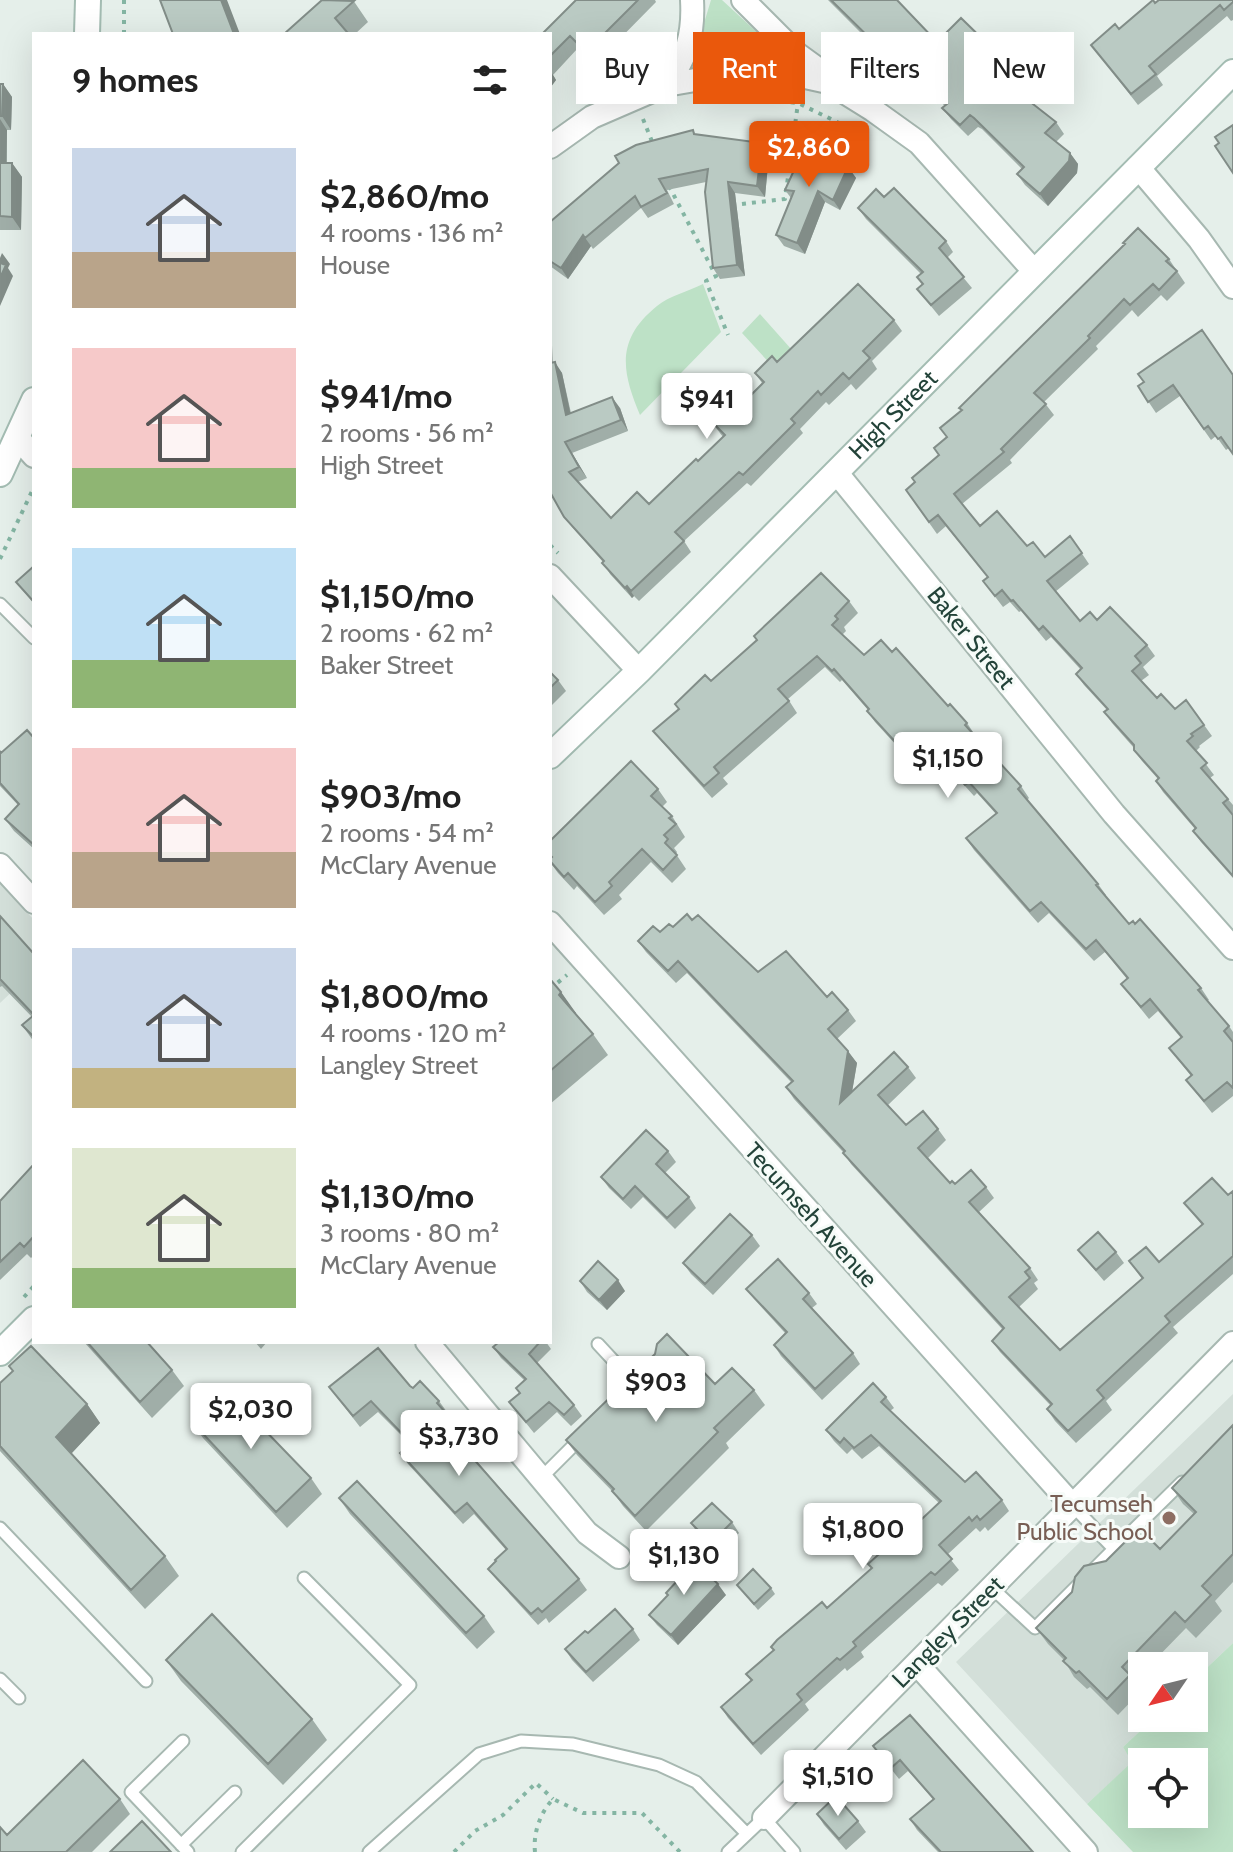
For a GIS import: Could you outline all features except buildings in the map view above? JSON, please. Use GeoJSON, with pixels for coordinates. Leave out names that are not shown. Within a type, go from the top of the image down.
{"type":"FeatureCollection","features":[{"type":"Feature","properties":{"kind":"street"},"geometry":{"type":"LineString","coordinates":[[87,32],[88,0]]}},
{"type":"Feature","properties":{"kind":"street"},"geometry":{"type":"LineString","coordinates":[[677,70],[691,34],[692,0]]}},
{"type":"Feature","properties":{"kind":"street"},"geometry":{"type":"LineString","coordinates":[[743,0],[797,54],[919,143],[1034,271]]}},
{"type":"Feature","properties":{"kind":"street","name":"High Street"},"geometry":{"type":"LineString","coordinates":[[552,754],[639,671],[1233,72]]}},
{"type":"Feature","properties":{"kind":"street"},"geometry":{"type":"LineString","coordinates":[[677,83],[724,75],[787,73],[828,82],[873,110]]}},
{"type":"Feature","properties":{"kind":"street"},"geometry":{"type":"LineString","coordinates":[[552,146],[592,117],[622,104]]}},
{"type":"Feature","properties":{"kind":"street"},"geometry":{"type":"LineString","coordinates":[[1138,167],[1199,239],[1233,287]]}},
{"type":"Feature","properties":{"kind":"street"},"geometry":{"type":"LineString","coordinates":[[0,474],[32,404]]}},
{"type":"Feature","properties":{"kind":"street"},"geometry":{"type":"LineString","coordinates":[[17,437],[32,454]]}},
{"type":"Feature","properties":{"kind":"street","name":"Baker Street"},"geometry":{"type":"LineString","coordinates":[[836,472],[1114,814],[1233,948]]}},
{"type":"Feature","properties":{"kind":"street"},"geometry":{"type":"LineString","coordinates":[[555,566],[639,671]]}},
{"type":"Feature","properties":{"kind":"street"},"geometry":{"type":"LineString","coordinates":[[0,865],[32,900]]}},
{"type":"Feature","properties":{"kind":"street","name":"Tecumseh Avenue"},"geometry":{"type":"LineString","coordinates":[[552,925],[1073,1506]]}},
{"type":"Feature","properties":{"kind":"street"},"geometry":{"type":"LineString","coordinates":[[0,1353],[32,1321]]}},
{"type":"Feature","properties":{"kind":"street","name":"Langley Street"},"geometry":{"type":"LineString","coordinates":[[764,1818],[1233,1343]]}},
{"type":"Feature","properties":{"kind":"street"},"geometry":{"type":"LineString","coordinates":[[429,1344],[587,1533],[619,1557]]}},
{"type":"Feature","properties":{"kind":"street"},"geometry":{"type":"LineString","coordinates":[[917,1664],[1086,1852]]}},
{"type":"Feature","properties":{"kind":"lane"},"geometry":{"type":"LineString","coordinates":[[0,604],[32,636]]}},
{"type":"Feature","properties":{"kind":"lane"},"geometry":{"type":"LineString","coordinates":[[598,1344],[637,1384]]}},
{"type":"Feature","properties":{"kind":"lane"},"geometry":{"type":"LineString","coordinates":[[542,1477],[593,1427]]}},
{"type":"Feature","properties":{"kind":"lane"},"geometry":{"type":"LineString","coordinates":[[992,1588],[1035,1628],[1192,1472]]}},
{"type":"Feature","properties":{"kind":"lane"},"geometry":{"type":"LineString","coordinates":[[1073,1506],[1114,1549]]}},
{"type":"Feature","properties":{"kind":"lane"},"geometry":{"type":"LineString","coordinates":[[0,1528],[146,1681]]}},
{"type":"Feature","properties":{"kind":"lane"},"geometry":{"type":"LineString","coordinates":[[242,1852],[410,1685],[304,1578]]}},
{"type":"Feature","properties":{"kind":"lane"},"geometry":{"type":"LineString","coordinates":[[0,1679],[19,1698]]}},
{"type":"Feature","properties":{"kind":"lane"},"geometry":{"type":"LineString","coordinates":[[183,1741],[131,1792],[184,1848],[235,1792]]}},
{"type":"Feature","properties":{"kind":"lane"},"geometry":{"type":"LineString","coordinates":[[369,1852],[479,1754],[521,1741],[573,1744],[659,1765],[696,1782],[747,1834]]}},
{"type":"Feature","properties":{"kind":"lane"},"geometry":{"type":"LineString","coordinates":[[728,1852],[764,1818],[794,1852]]}},
{"type":"Feature","properties":{"kind":"path"},"geometry":{"type":"LineString","coordinates":[[124,0],[124,32]]}},
{"type":"Feature","properties":{"kind":"path"},"geometry":{"type":"LineString","coordinates":[[742,204],[785,199],[798,104]]}},
{"type":"Feature","properties":{"kind":"path"},"geometry":{"type":"LineString","coordinates":[[800,104],[872,139]]}},
{"type":"Feature","properties":{"kind":"path"},"geometry":{"type":"LineString","coordinates":[[634,118],[641,114],[657,154]]}},
{"type":"Feature","properties":{"kind":"path"},"geometry":{"type":"LineString","coordinates":[[667,180],[716,276],[706,281],[728,335]]}},
{"type":"Feature","properties":{"kind":"path"},"geometry":{"type":"LineString","coordinates":[[0,559],[32,491]]}},
{"type":"Feature","properties":{"kind":"path"},"geometry":{"type":"LineString","coordinates":[[454,1852],[475,1831],[503,1815],[536,1783],[553,1799],[583,1813],[642,1813],[680,1852]]}},
{"type":"Feature","properties":{"kind":"path"},"geometry":{"type":"LineString","coordinates":[[535,1852],[533,1839],[545,1808],[553,1799]]}},
{"type":"Feature","properties":{"kind":"shaded area"},"geometry":{"type":"Polygon","coordinates":[[[0,883],[32,918],[32,973],[0,1003],[0,883]]]}},
{"type":"Feature","properties":{"kind":"shaded area","name":"Tecumseh Public School"},"geometry":{"type":"Polygon","coordinates":[[[1233,1394],[1233,1643],[1208,1667],[1208,1652],[1128,1652],[1128,1732],[1139,1732],[1123,1747],[1128,1754],[1128,1767],[1087,1804],[956,1662],[1233,1394]]]}},
{"type":"Feature","properties":{"kind":"green space"},"geometry":{"type":"Polygon","coordinates":[[[711,0],[722,0],[757,32],[701,32],[711,0]]]}},
{"type":"Feature","properties":{"kind":"green space"},"geometry":{"type":"Polygon","coordinates":[[[703,284],[721,332],[640,415],[626,371],[628,344],[634,331],[662,302],[703,284]]]}},
{"type":"Feature","properties":{"kind":"green space"},"geometry":{"type":"Polygon","coordinates":[[[760,314],[792,350],[774,368],[742,333],[760,314]]]}},
{"type":"Feature","properties":{"kind":"green space"},"geometry":{"type":"Polygon","coordinates":[[[1233,1643],[1233,1852],[1133,1852],[1087,1804],[1128,1766],[1128,1828],[1208,1828],[1208,1748],[1128,1748],[1128,1755],[1123,1747],[1139,1732],[1208,1732],[1208,1667],[1233,1643]]]}},
{"type":"Feature","properties":{"kind":"place","name":"Tecumseh Public School"},"geometry":{"type":"Point","coordinates":[1169,1518]}}]}
